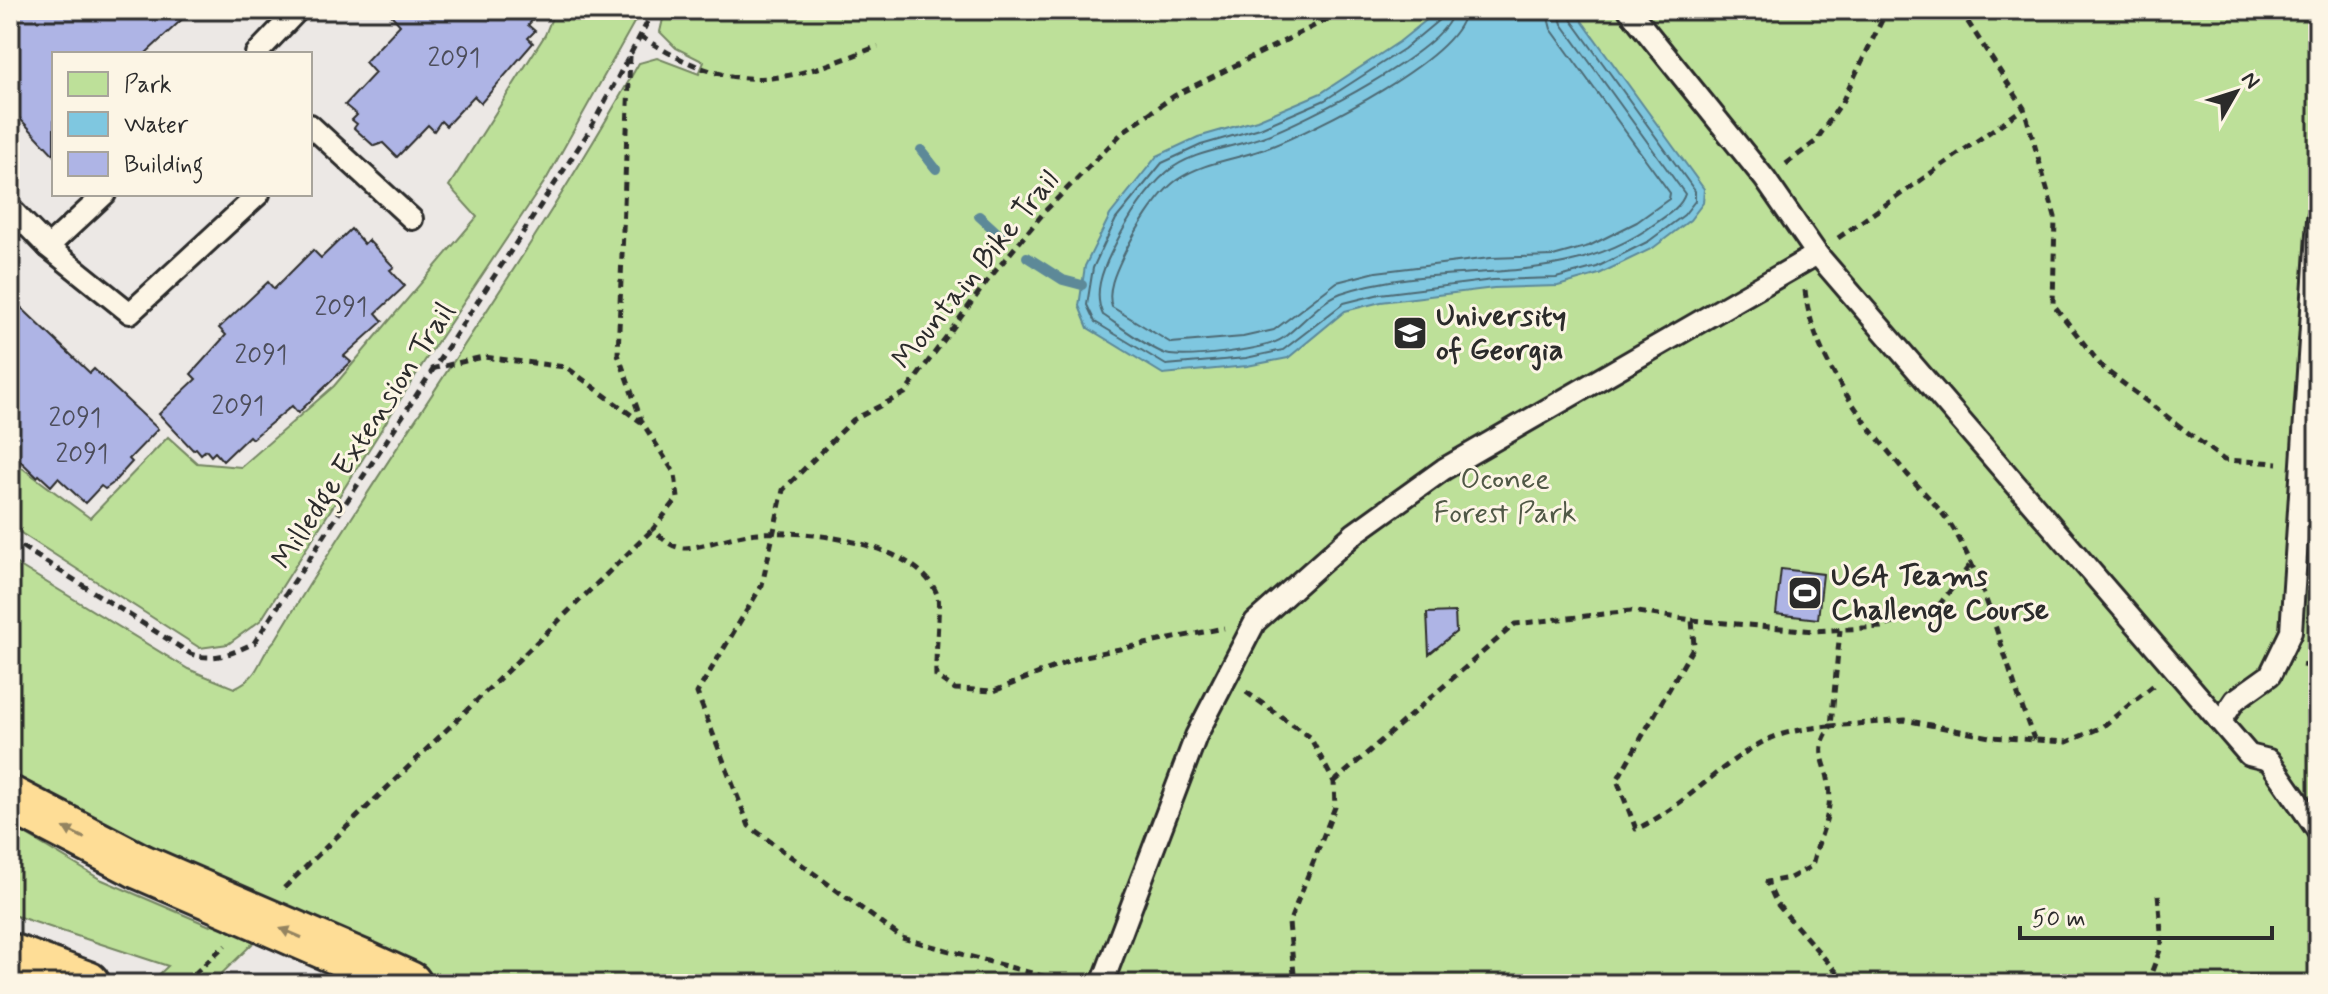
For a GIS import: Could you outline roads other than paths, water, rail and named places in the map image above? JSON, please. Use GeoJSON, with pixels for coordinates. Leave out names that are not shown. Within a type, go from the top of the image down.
{"type":"FeatureCollection","features":[{"type":"Feature","properties":{"kind":"highway"},"geometry":{"type":"LineString","coordinates":[[10,799],[139,866],[409,984]]}},
{"type":"Feature","properties":{"kind":"highway"},"geometry":{"type":"LineString","coordinates":[[22,961],[87,984]]}},
{"type":"Feature","properties":{"kind":"lane"},"geometry":{"type":"LineString","coordinates":[[258,52],[298,10]]}},
{"type":"Feature","properties":{"kind":"lane"},"geometry":{"type":"LineString","coordinates":[[1629,10],[1765,179],[1817,254],[2249,755],[2269,760],[2318,831]]}},
{"type":"Feature","properties":{"kind":"lane"},"geometry":{"type":"LineString","coordinates":[[314,136],[412,219]]}},
{"type":"Feature","properties":{"kind":"lane"},"geometry":{"type":"LineString","coordinates":[[48,247],[103,196]]}},
{"type":"Feature","properties":{"kind":"lane"},"geometry":{"type":"LineString","coordinates":[[10,208],[48,247],[130,313],[257,196]]}},
{"type":"Feature","properties":{"kind":"lane"},"geometry":{"type":"LineString","coordinates":[[2218,719],[2225,715],[2235,700],[2270,675],[2291,632],[2318,219]]}},
{"type":"Feature","properties":{"kind":"lane"},"geometry":{"type":"LineString","coordinates":[[1102,984],[1196,736],[1255,622],[1355,533],[1444,469],[1817,254]]}},
{"type":"Feature","properties":{"kind":"water"},"geometry":{"type":"Polygon","coordinates":[[[1439,10],[1574,10],[1704,189],[1703,203],[1690,220],[1653,248],[1599,274],[1558,286],[1494,288],[1381,302],[1345,311],[1288,358],[1247,366],[1163,374],[1088,328],[1079,306],[1085,266],[1110,215],[1157,156],[1198,137],[1257,120],[1321,93],[1399,42],[1439,10]]]}},
{"type":"Feature","properties":{"kind":"waterway"},"geometry":{"type":"LineString","coordinates":[[921,150],[936,169]]}},
{"type":"Feature","properties":{"kind":"waterway"},"geometry":{"type":"LineString","coordinates":[[979,216],[1003,238]]}},
{"type":"Feature","properties":{"kind":"waterway"},"geometry":{"type":"LineString","coordinates":[[1027,257],[1063,280],[1082,285]]}},
{"type":"Feature","properties":{"kind":"place","name":"University of Georgia"},"geometry":{"type":"Point","coordinates":[1410,333]}},
{"type":"Feature","properties":{"kind":"place","name":"UGA Teams Challenge Course"},"geometry":{"type":"Point","coordinates":[1805,593]}},
{"type":"Feature","properties":{"kind":"park label","name":"Oconee Forest Park"},"geometry":{"type":"Point","coordinates":[1505,496]}}]}
